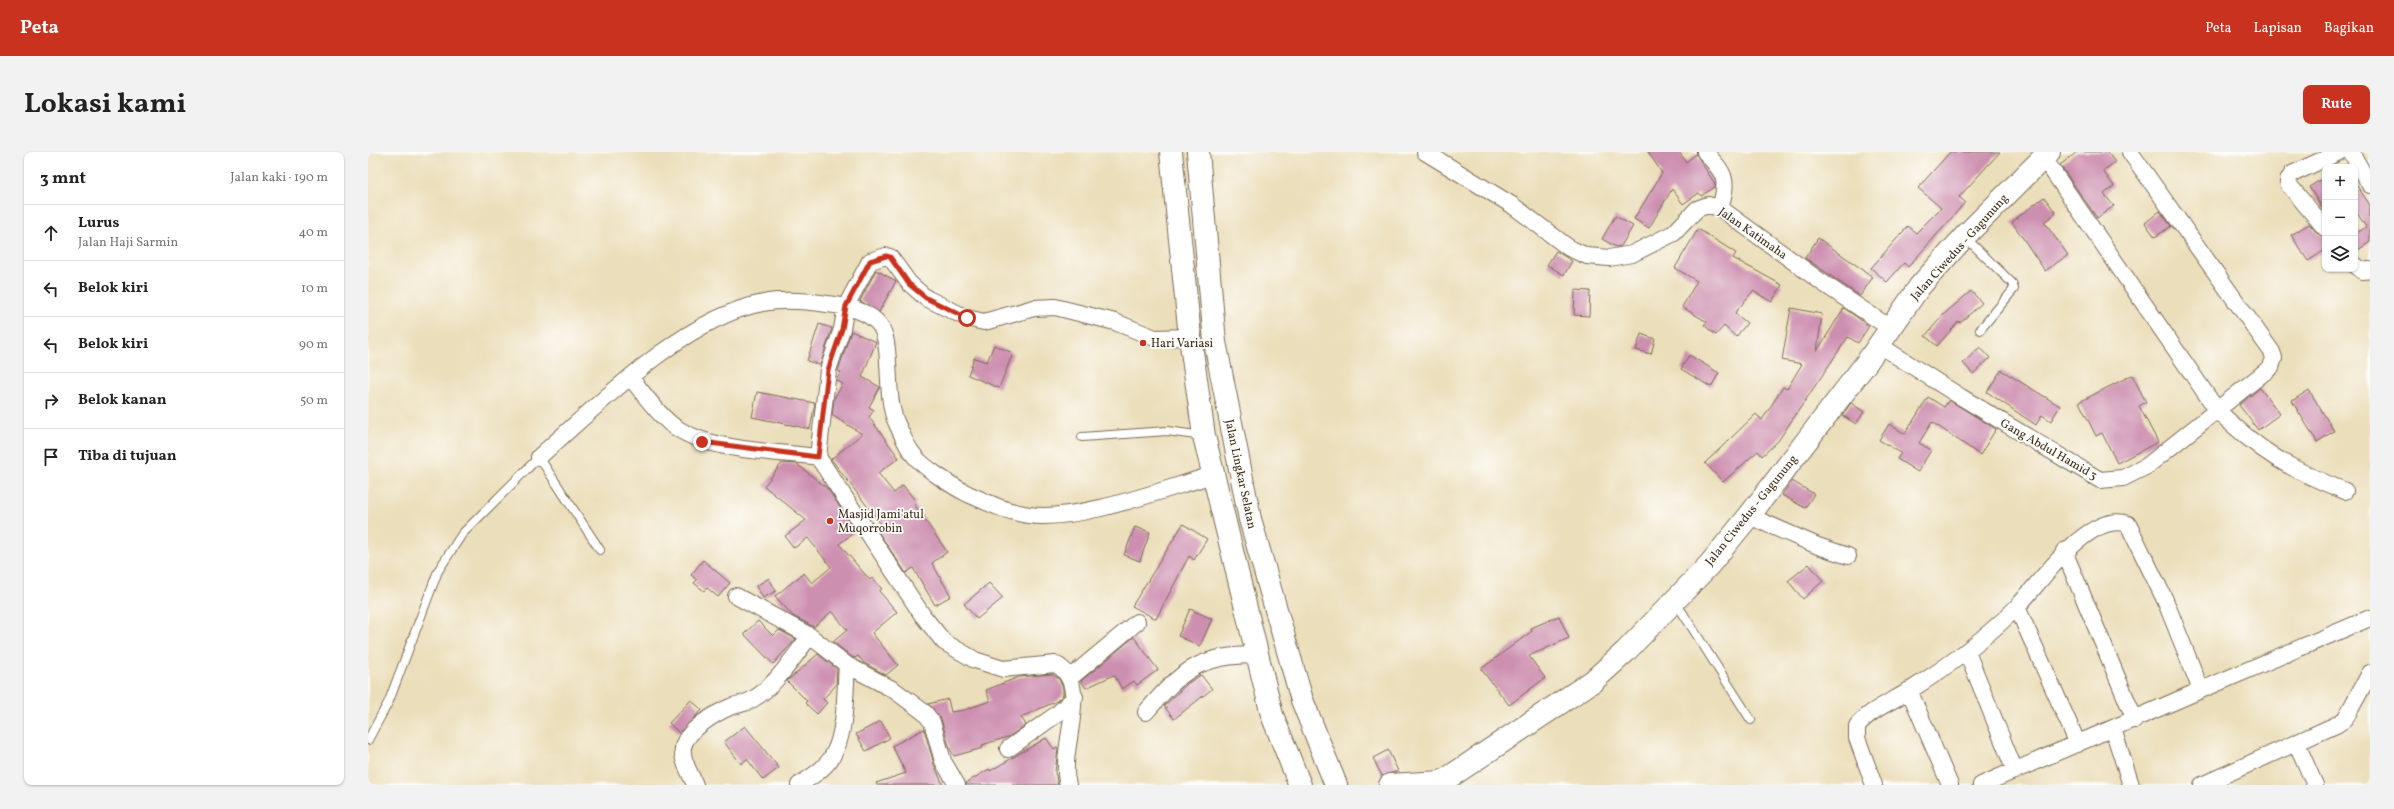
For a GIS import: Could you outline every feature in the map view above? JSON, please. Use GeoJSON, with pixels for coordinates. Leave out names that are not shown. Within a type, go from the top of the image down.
{"type":"FeatureCollection","features":[{"type":"Feature","properties":{"kind":"main road"},"geometry":{"type":"LineString","coordinates":[[1172,152],[1174,190],[1190,337],[1204,436],[1212,475],[1272,715],[1300,785]]}},
{"type":"Feature","properties":{"kind":"main road","name":"Jalan Lingkar Selatan"},"geometry":{"type":"LineString","coordinates":[[1198,152],[1207,231],[1215,342],[1250,519],[1302,700],[1336,785]]}},
{"type":"Feature","properties":{"kind":"main road","name":"Jalan Ciwedus - Gagunung"},"geometry":{"type":"LineString","coordinates":[[1390,785],[1441,784],[1594,681],[1625,652],[1709,565],[1749,516],[1885,336],[1920,286],[1965,236],[2046,155]]}},
{"type":"Feature","properties":{"kind":"main road"},"geometry":{"type":"LineString","coordinates":[[1204,436],[1233,434]]}},
{"type":"Feature","properties":{"kind":"street","name":"Jalan Katimaha"},"geometry":{"type":"LineString","coordinates":[[1425,152],[1464,174],[1512,205],[1569,248],[1587,256],[1609,258],[1632,254],[1674,233],[1697,209],[1708,205],[1720,208],[1820,281],[1885,336]]}},
{"type":"Feature","properties":{"kind":"street"},"geometry":{"type":"LineString","coordinates":[[1705,152],[1722,171],[1726,180],[1720,208]]}},
{"type":"Feature","properties":{"kind":"street","name":"Gang Abdul Hamid 3"},"geometry":{"type":"LineString","coordinates":[[1885,336],[1961,397],[2100,480],[2123,478],[2147,466],[2271,367],[2274,358],[2272,352],[2130,152]]}},
{"type":"Feature","properties":{"kind":"street"},"geometry":{"type":"LineString","coordinates":[[2322,224],[2289,185],[2288,180],[2292,174],[2339,152]]}},
{"type":"Feature","properties":{"kind":"street"},"geometry":{"type":"LineString","coordinates":[[2351,152],[2370,185]]}},
{"type":"Feature","properties":{"kind":"street"},"geometry":{"type":"LineString","coordinates":[[2046,155],[2217,410],[2247,439],[2267,454],[2292,468],[2346,491]]}},
{"type":"Feature","properties":{"kind":"street"},"geometry":{"type":"LineString","coordinates":[[1068,785],[1066,772],[1068,732],[1075,697],[1071,677],[1062,668],[1055,664],[1003,669],[975,660],[944,642],[923,616],[818,457],[826,377],[842,329],[846,306],[870,261],[886,256],[890,257],[909,284],[926,298],[967,318],[984,322],[1034,308],[1055,307],[1115,322],[1154,338],[1190,337]]}},
{"type":"Feature","properties":{"kind":"street"},"geometry":{"type":"LineString","coordinates":[[2358,267],[2363,271],[2370,270]]}},
{"type":"Feature","properties":{"kind":"street"},"geometry":{"type":"LineString","coordinates":[[539,457],[631,378],[684,336],[730,313],[764,302],[808,301],[846,306],[866,314],[880,326],[884,337],[889,386],[895,421],[913,455],[954,487],[995,507],[1030,515],[1070,513],[1115,504],[1212,475]]}},
{"type":"Feature","properties":{"kind":"street"},"geometry":{"type":"LineString","coordinates":[[631,378],[670,424],[696,439],[721,445],[818,457]]}},
{"type":"Feature","properties":{"kind":"street"},"geometry":{"type":"LineString","coordinates":[[1749,516],[1818,546],[1848,556]]}},
{"type":"Feature","properties":{"kind":"street"},"geometry":{"type":"LineString","coordinates":[[1874,785],[1857,738],[1857,726],[1864,718],[1910,690],[1967,652],[2017,607],[2064,551],[2106,523],[2118,521],[2128,524],[2165,600],[2201,690]]}},
{"type":"Feature","properties":{"kind":"street"},"geometry":{"type":"LineString","coordinates":[[2064,551],[2135,720]]}},
{"type":"Feature","properties":{"kind":"street"},"geometry":{"type":"LineString","coordinates":[[736,596],[810,636],[847,665],[894,690],[925,713],[932,722],[943,761],[957,785]]}},
{"type":"Feature","properties":{"kind":"street"},"geometry":{"type":"LineString","coordinates":[[2017,607],[2078,744]]}},
{"type":"Feature","properties":{"kind":"street"},"geometry":{"type":"LineString","coordinates":[[1981,785],[2370,618]]}},
{"type":"Feature","properties":{"kind":"street"},"geometry":{"type":"LineString","coordinates":[[1071,677],[1137,622]]}},
{"type":"Feature","properties":{"kind":"street"},"geometry":{"type":"LineString","coordinates":[[695,785],[685,761],[683,747],[689,736],[709,718],[731,707],[753,700],[770,685],[810,636]]}},
{"type":"Feature","properties":{"kind":"street"},"geometry":{"type":"LineString","coordinates":[[1967,652],[2015,770]]}},
{"type":"Feature","properties":{"kind":"street"},"geometry":{"type":"LineString","coordinates":[[1146,712],[1171,683],[1197,666],[1216,657],[1258,655]]}},
{"type":"Feature","properties":{"kind":"street"},"geometry":{"type":"LineString","coordinates":[[799,785],[822,770],[835,751],[841,730],[847,665]]}},
{"type":"Feature","properties":{"kind":"street"},"geometry":{"type":"LineString","coordinates":[[2209,784],[2296,744],[2344,719],[2370,673]]}},
{"type":"Feature","properties":{"kind":"street"},"geometry":{"type":"LineString","coordinates":[[1910,690],[1950,785]]}},
{"type":"Feature","properties":{"kind":"street"},"geometry":{"type":"LineString","coordinates":[[1008,749],[1057,714],[1075,697]]}},
{"type":"Feature","properties":{"kind":"street"},"geometry":{"type":"LineString","coordinates":[[2113,729],[2131,785]]}},
{"type":"Feature","properties":{"kind":"street"},"geometry":{"type":"LineString","coordinates":[[2296,744],[2315,785]]}},
{"type":"Feature","properties":{"kind":"lane"},"geometry":{"type":"LineString","coordinates":[[1965,236],[2012,283],[2014,289],[1980,330]]}},
{"type":"Feature","properties":{"kind":"lane"},"geometry":{"type":"LineString","coordinates":[[1082,438],[1167,432],[1204,436]]}},
{"type":"Feature","properties":{"kind":"lane"},"geometry":{"type":"LineString","coordinates":[[368,740],[389,701],[438,571],[462,534],[539,457],[600,550]]}},
{"type":"Feature","properties":{"kind":"lane"},"geometry":{"type":"LineString","coordinates":[[1674,601],[1751,720]]}},
{"type":"Feature","properties":{"kind":"building"},"geometry":{"type":"Polygon","coordinates":[[[1648,152],[1679,152],[1686,162],[1696,154],[1715,184],[1715,187],[1701,196],[1699,193],[1683,204],[1672,189],[1649,228],[1634,219],[1662,173],[1648,152]]]}},
{"type":"Feature","properties":{"kind":"building"},"geometry":{"type":"Polygon","coordinates":[[[1950,152],[2000,152],[1959,197],[1965,202],[1950,220],[1908,267],[1904,263],[1887,282],[1871,268],[1908,226],[1916,233],[1941,208],[1918,188],[1950,152]]]}},
{"type":"Feature","properties":{"kind":"building"},"geometry":{"type":"Polygon","coordinates":[[[2077,152],[2107,152],[2115,162],[2103,171],[2114,186],[2104,194],[2114,206],[2097,218],[2060,165],[2077,152]]]}},
{"type":"Feature","properties":{"kind":"building"},"geometry":{"type":"Polygon","coordinates":[[[2322,179],[2322,207],[2309,187],[2322,179]]]}},
{"type":"Feature","properties":{"kind":"building"},"geometry":{"type":"Polygon","coordinates":[[[2358,187],[2370,205],[2370,242],[2358,250],[2358,232],[2366,227],[2358,215],[2358,187]]]}},
{"type":"Feature","properties":{"kind":"building"},"geometry":{"type":"Polygon","coordinates":[[[2044,197],[2056,213],[2044,222],[2068,255],[2045,271],[2012,222],[2044,197]]]}},
{"type":"Feature","properties":{"kind":"building"},"geometry":{"type":"Polygon","coordinates":[[[2160,211],[2171,226],[2155,237],[2145,223],[2160,211]]]}},
{"type":"Feature","properties":{"kind":"building"},"geometry":{"type":"Polygon","coordinates":[[[1615,216],[1633,226],[1621,246],[1616,247],[1602,239],[1615,216]]]}},
{"type":"Feature","properties":{"kind":"building"},"geometry":{"type":"Polygon","coordinates":[[[2309,224],[2318,234],[2322,236],[2322,252],[2308,261],[2291,235],[2309,224]]]}},
{"type":"Feature","properties":{"kind":"building"},"geometry":{"type":"Polygon","coordinates":[[[1698,229],[1736,253],[1733,258],[1782,285],[1772,302],[1753,291],[1735,313],[1747,323],[1736,337],[1724,326],[1716,335],[1704,325],[1707,322],[1682,307],[1697,281],[1675,268],[1698,229]]]}},
{"type":"Feature","properties":{"kind":"building"},"geometry":{"type":"Polygon","coordinates":[[[1818,238],[1873,277],[1860,296],[1805,258],[1818,238]]]}},
{"type":"Feature","properties":{"kind":"building"},"geometry":{"type":"Polygon","coordinates":[[[1556,251],[1572,261],[1564,275],[1547,265],[1556,251]]]}},
{"type":"Feature","properties":{"kind":"building"},"geometry":{"type":"Polygon","coordinates":[[[876,270],[896,281],[879,312],[860,301],[876,270]]]}},
{"type":"Feature","properties":{"kind":"building"},"geometry":{"type":"Polygon","coordinates":[[[1575,290],[1590,291],[1589,316],[1574,315],[1575,290]]]}},
{"type":"Feature","properties":{"kind":"building"},"geometry":{"type":"Polygon","coordinates":[[[1971,291],[1982,303],[1960,323],[1959,321],[1937,346],[1925,336],[1944,314],[1971,291]]]}},
{"type":"Feature","properties":{"kind":"building"},"geometry":{"type":"Polygon","coordinates":[[[1791,308],[1822,314],[1817,351],[1844,308],[1869,326],[1858,343],[1848,337],[1778,441],[1762,456],[1758,451],[1723,482],[1705,463],[1756,414],[1762,420],[1783,387],[1787,389],[1802,364],[1782,360],[1791,308]]]}},
{"type":"Feature","properties":{"kind":"building"},"geometry":{"type":"Polygon","coordinates":[[[819,324],[832,328],[820,365],[807,361],[819,324]]]}},
{"type":"Feature","properties":{"kind":"building"},"geometry":{"type":"Polygon","coordinates":[[[851,331],[876,342],[862,377],[880,387],[869,407],[874,410],[869,417],[899,458],[878,473],[894,493],[903,485],[916,502],[914,504],[947,552],[932,563],[951,596],[935,605],[913,568],[906,573],[879,533],[884,528],[831,459],[862,434],[832,415],[834,398],[843,384],[836,380],[841,372],[838,371],[851,331]]]}},
{"type":"Feature","properties":{"kind":"building"},"geometry":{"type":"Polygon","coordinates":[[[1641,334],[1655,339],[1651,354],[1636,350],[1641,334]]]}},
{"type":"Feature","properties":{"kind":"building"},"geometry":{"type":"Polygon","coordinates":[[[994,345],[1013,353],[999,388],[968,375],[974,358],[987,362],[994,345]]]}},
{"type":"Feature","properties":{"kind":"building"},"geometry":{"type":"Polygon","coordinates":[[[1980,347],[1990,358],[1973,374],[1963,363],[1980,347]]]}},
{"type":"Feature","properties":{"kind":"building"},"geometry":{"type":"Polygon","coordinates":[[[1689,355],[1719,373],[1711,387],[1681,369],[1689,355]]]}},
{"type":"Feature","properties":{"kind":"building"},"geometry":{"type":"Polygon","coordinates":[[[2001,370],[2060,406],[2051,421],[2042,415],[2036,425],[1987,392],[2001,370]]]}},
{"type":"Feature","properties":{"kind":"building"},"geometry":{"type":"Polygon","coordinates":[[[2132,375],[2146,402],[2139,406],[2158,442],[2117,463],[2102,433],[2096,436],[2079,402],[2132,375]]]}},
{"type":"Feature","properties":{"kind":"building"},"geometry":{"type":"Polygon","coordinates":[[[2260,388],[2280,414],[2258,430],[2239,405],[2260,388]]]}},
{"type":"Feature","properties":{"kind":"building"},"geometry":{"type":"Polygon","coordinates":[[[2309,390],[2334,431],[2317,442],[2292,401],[2309,390]]]}},
{"type":"Feature","properties":{"kind":"building"},"geometry":{"type":"Polygon","coordinates":[[[757,392],[815,403],[810,429],[752,417],[757,392]]]}},
{"type":"Feature","properties":{"kind":"building"},"geometry":{"type":"Polygon","coordinates":[[[1928,397],[1944,407],[1949,400],[1996,429],[1980,455],[1932,422],[1919,443],[1931,450],[1918,472],[1897,459],[1901,453],[1879,440],[1889,424],[1905,434],[1928,397]]]}},
{"type":"Feature","properties":{"kind":"building"},"geometry":{"type":"Polygon","coordinates":[[[1851,403],[1864,412],[1856,424],[1842,415],[1851,403]]]}},
{"type":"Feature","properties":{"kind":"building"},"geometry":{"type":"Polygon","coordinates":[[[782,463],[797,464],[828,489],[856,531],[839,544],[870,580],[872,578],[882,589],[879,591],[897,612],[872,633],[898,665],[886,675],[864,663],[858,656],[855,658],[852,657],[833,642],[847,630],[832,611],[814,627],[793,616],[775,596],[804,573],[812,583],[831,567],[808,538],[794,548],[785,536],[806,520],[764,486],[782,463]]]}},
{"type":"Feature","properties":{"kind":"building"},"geometry":{"type":"Polygon","coordinates":[[[1792,481],[1814,494],[1805,508],[1782,495],[1792,481]]]}},
{"type":"Feature","properties":{"kind":"building"},"geometry":{"type":"Polygon","coordinates":[[[1183,524],[1207,539],[1194,560],[1189,556],[1156,619],[1132,606],[1183,524]]]}},
{"type":"Feature","properties":{"kind":"building"},"geometry":{"type":"Polygon","coordinates":[[[1135,527],[1150,532],[1140,561],[1124,555],[1135,527]]]}},
{"type":"Feature","properties":{"kind":"building"},"geometry":{"type":"Polygon","coordinates":[[[703,560],[730,583],[718,597],[707,588],[704,591],[694,583],[697,580],[691,575],[703,560]]]}},
{"type":"Feature","properties":{"kind":"building"},"geometry":{"type":"Polygon","coordinates":[[[1809,564],[1823,581],[1803,599],[1788,581],[1809,564]]]}},
{"type":"Feature","properties":{"kind":"building"},"geometry":{"type":"Polygon","coordinates":[[[769,578],[776,591],[763,598],[756,586],[769,578]]]}},
{"type":"Feature","properties":{"kind":"building"},"geometry":{"type":"Polygon","coordinates":[[[989,583],[1003,598],[977,619],[964,604],[989,583]]]}},
{"type":"Feature","properties":{"kind":"building"},"geometry":{"type":"Polygon","coordinates":[[[1190,609],[1212,619],[1200,646],[1178,636],[1190,609]]]}},
{"type":"Feature","properties":{"kind":"building"},"geometry":{"type":"Polygon","coordinates":[[[1559,616],[1569,638],[1529,656],[1545,678],[1509,705],[1481,669],[1532,631],[1531,628],[1559,616]]]}},
{"type":"Feature","properties":{"kind":"building"},"geometry":{"type":"Polygon","coordinates":[[[758,621],[773,636],[779,630],[796,639],[773,664],[744,634],[758,621]]]}},
{"type":"Feature","properties":{"kind":"building"},"geometry":{"type":"Polygon","coordinates":[[[1134,637],[1158,670],[1137,685],[1134,681],[1122,689],[1114,675],[1086,688],[1081,681],[1134,637]]]}},
{"type":"Feature","properties":{"kind":"building"},"geometry":{"type":"Polygon","coordinates":[[[818,654],[837,669],[836,685],[823,699],[827,703],[817,714],[805,703],[807,701],[787,681],[818,654]]]}},
{"type":"Feature","properties":{"kind":"building"},"geometry":{"type":"Polygon","coordinates":[[[1052,674],[1059,679],[1063,688],[1063,695],[1057,701],[1021,717],[1026,725],[1008,737],[982,745],[983,748],[954,756],[950,749],[941,719],[928,704],[948,699],[951,712],[964,710],[990,701],[986,690],[1019,677],[1052,674]]]}},
{"type":"Feature","properties":{"kind":"building"},"geometry":{"type":"Polygon","coordinates":[[[1201,675],[1212,689],[1174,719],[1164,706],[1188,683],[1201,675]]]}},
{"type":"Feature","properties":{"kind":"building"},"geometry":{"type":"Polygon","coordinates":[[[691,700],[702,710],[679,733],[669,723],[691,700]]]}},
{"type":"Feature","properties":{"kind":"building"},"geometry":{"type":"Polygon","coordinates":[[[881,721],[890,738],[866,751],[856,734],[881,721]]]}},
{"type":"Feature","properties":{"kind":"building"},"geometry":{"type":"Polygon","coordinates":[[[745,726],[779,768],[763,780],[747,759],[741,764],[724,742],[745,726]]]}},
{"type":"Feature","properties":{"kind":"building"},"geometry":{"type":"Polygon","coordinates":[[[924,729],[934,764],[943,785],[877,785],[876,783],[906,773],[892,746],[924,729]]]}},
{"type":"Feature","properties":{"kind":"building"},"geometry":{"type":"Polygon","coordinates":[[[1046,738],[1054,749],[1057,747],[1058,749],[1055,772],[1058,785],[966,785],[966,783],[989,769],[990,771],[1046,738]]]}},
{"type":"Feature","properties":{"kind":"building"},"geometry":{"type":"Polygon","coordinates":[[[1388,750],[1398,771],[1382,776],[1373,758],[1388,750]]]}},
{"type":"Feature","properties":{"kind":"place","name":"Hari Variasi"},"geometry":{"type":"Point","coordinates":[1143,343]}},
{"type":"Feature","properties":{"kind":"place","name":"Masjid Jami'atul Muqorrobin"},"geometry":{"type":"Point","coordinates":[830,521]}},
{"type":"Feature","properties":{"kind":"route"},"geometry":{"type":"LineString","coordinates":[[702,442],[818,457],[824,390],[828,370],[842,329],[846,306],[870,261],[886,256],[890,257],[909,284],[926,298],[967,318]]}}]}
